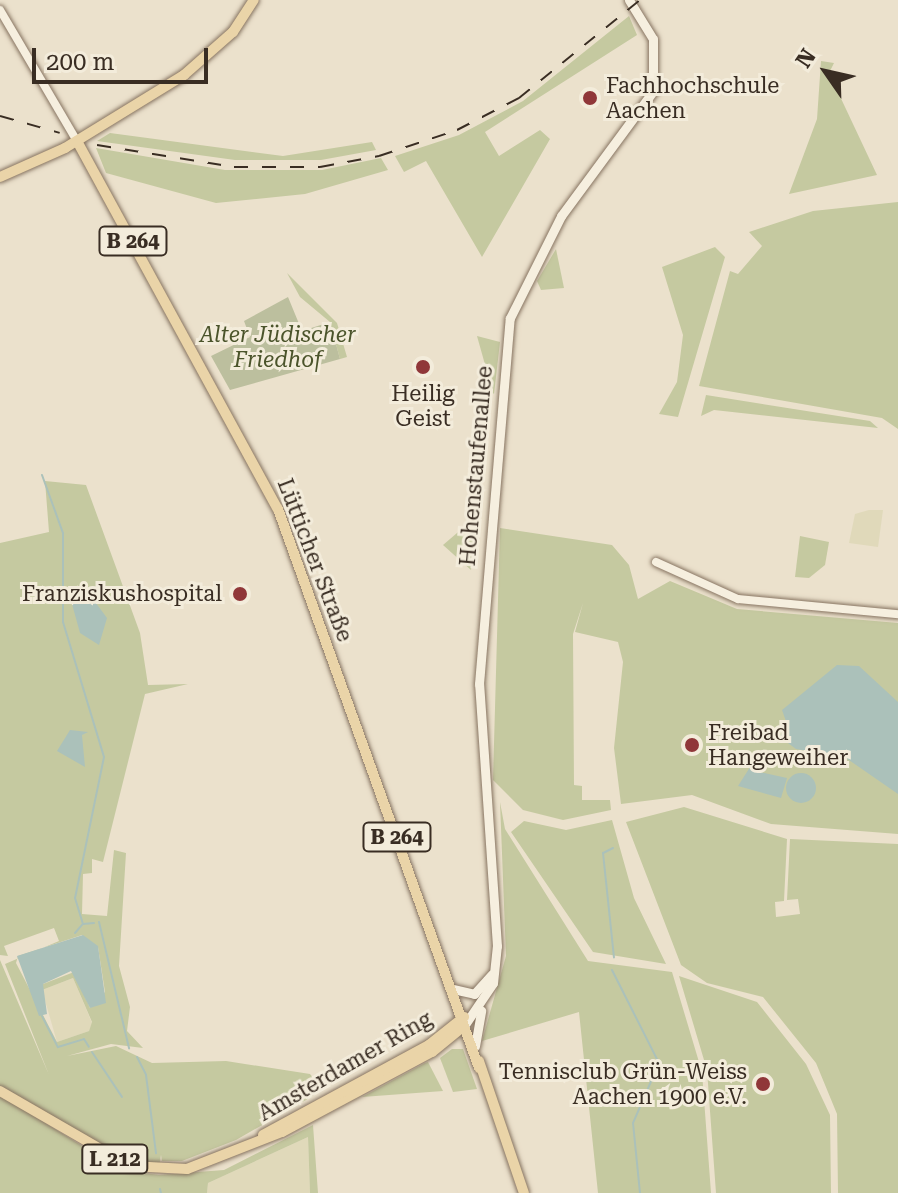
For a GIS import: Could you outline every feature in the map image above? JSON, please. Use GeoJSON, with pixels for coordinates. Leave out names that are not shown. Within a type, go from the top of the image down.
{"type":"FeatureCollection","features":[{"type":"Feature","properties":{"kind":"main road"},"geometry":{"type":"LineString","coordinates":[[3,175],[77,141],[184,75],[233,32],[254,0]]}},
{"type":"Feature","properties":{"kind":"main road","name":"Hohenstaufenallee"},"geometry":{"type":"LineString","coordinates":[[462,1023],[486,1000],[493,973],[479,684],[510,318],[561,216],[650,99],[656,49],[629,0]]}},
{"type":"Feature","properties":{"kind":"main road","name":"Lütticher Straße"},"geometry":{"type":"LineString","coordinates":[[77,141],[278,509],[524,1193]]}},
{"type":"Feature","properties":{"kind":"main road"},"geometry":{"type":"LineString","coordinates":[[453,989],[474,994],[493,973]]}},
{"type":"Feature","properties":{"kind":"main road"},"geometry":{"type":"LineString","coordinates":[[462,1023],[493,973]]}},
{"type":"Feature","properties":{"kind":"main road","name":"Lütticher Straße"},"geometry":{"type":"LineString","coordinates":[[444,974],[453,989],[462,1023],[475,1046],[479,1068]]}},
{"type":"Feature","properties":{"kind":"main road"},"geometry":{"type":"LineString","coordinates":[[475,1046],[486,1000]]}},
{"type":"Feature","properties":{"kind":"main road","name":"Amsterdamer Ring"},"geometry":{"type":"LineString","coordinates":[[0,1091],[130,1166],[187,1169],[243,1148],[462,1023]]}},
{"type":"Feature","properties":{"kind":"street"},"geometry":{"type":"LineString","coordinates":[[0,10],[77,141]]}},
{"type":"Feature","properties":{"kind":"street"},"geometry":{"type":"LineString","coordinates":[[656,562],[738,599],[898,614]]}},
{"type":"Feature","properties":{"kind":"shaded area"},"geometry":{"type":"Polygon","coordinates":[[[883,510],[878,547],[849,543],[855,514],[883,510]]]}},
{"type":"Feature","properties":{"kind":"shaded area"},"geometry":{"type":"Polygon","coordinates":[[[73,978],[92,1023],[89,1031],[57,1042],[42,990],[73,978]]]}},
{"type":"Feature","properties":{"kind":"shaded area"},"geometry":{"type":"Polygon","coordinates":[[[308,1137],[310,1193],[207,1193],[208,1183],[308,1137]]]}},
{"type":"Feature","properties":{"kind":"green space"},"geometry":{"type":"Polygon","coordinates":[[[629,16],[637,35],[485,132],[499,156],[540,130],[550,139],[482,257],[426,161],[404,172],[395,156],[459,135],[523,101],[629,16]]]}},
{"type":"Feature","properties":{"kind":"green space"},"geometry":{"type":"Polygon","coordinates":[[[821,61],[834,63],[829,73],[877,175],[789,194],[817,119],[821,61]]]}},
{"type":"Feature","properties":{"kind":"green space"},"geometry":{"type":"Polygon","coordinates":[[[110,133],[283,156],[372,142],[376,150],[321,160],[235,160],[97,141],[110,133]]]}},
{"type":"Feature","properties":{"kind":"green space"},"geometry":{"type":"Polygon","coordinates":[[[96,148],[225,170],[322,170],[381,158],[388,170],[305,194],[216,203],[106,173],[96,148]]]}},
{"type":"Feature","properties":{"kind":"green space"},"geometry":{"type":"Polygon","coordinates":[[[898,202],[898,429],[882,418],[699,386],[730,271],[738,274],[762,246],[749,232],[813,211],[898,202]]]}},
{"type":"Feature","properties":{"kind":"green space"},"geometry":{"type":"Polygon","coordinates":[[[715,247],[725,257],[678,417],[659,414],[677,382],[683,335],[662,267],[715,247]]]}},
{"type":"Feature","properties":{"kind":"green space"},"geometry":{"type":"Polygon","coordinates":[[[556,249],[564,288],[541,290],[537,281],[556,249]]]}},
{"type":"Feature","properties":{"kind":"green space"},"geometry":{"type":"Polygon","coordinates":[[[287,273],[337,323],[347,357],[340,359],[330,322],[300,297],[287,273]]]}},
{"type":"Feature","properties":{"kind":"green space","name":"Alter Jüdischer Friedhof"},"geometry":{"type":"Polygon","coordinates":[[[288,297],[302,331],[330,322],[340,359],[230,390],[211,356],[250,337],[244,321],[288,297]]]}},
{"type":"Feature","properties":{"kind":"green space"},"geometry":{"type":"Polygon","coordinates":[[[477,336],[500,342],[494,394],[493,393],[477,336]]]}},
{"type":"Feature","properties":{"kind":"green space"},"geometry":{"type":"Polygon","coordinates":[[[706,395],[870,421],[878,428],[714,410],[701,416],[706,395]]]}},
{"type":"Feature","properties":{"kind":"green space"},"geometry":{"type":"Polygon","coordinates":[[[45,481],[86,485],[140,633],[148,685],[188,684],[145,694],[103,862],[92,859],[92,873],[83,874],[82,914],[107,916],[114,850],[126,853],[119,966],[130,1007],[127,1031],[143,1048],[111,1044],[67,1056],[116,1046],[152,1063],[226,1061],[310,1074],[315,1080],[313,1096],[236,1140],[182,1161],[162,1161],[161,1155],[159,1167],[129,1161],[0,1086],[0,960],[49,1075],[5,964],[17,959],[16,963],[57,1042],[89,1031],[92,1022],[73,978],[42,990],[43,984],[74,972],[90,1008],[105,992],[98,947],[82,935],[43,948],[59,941],[54,928],[4,946],[8,956],[0,955],[0,543],[49,532],[45,481]]]}},
{"type":"Feature","properties":{"kind":"green space"},"geometry":{"type":"Polygon","coordinates":[[[464,527],[476,528],[471,570],[443,545],[464,527]]]}},
{"type":"Feature","properties":{"kind":"green space"},"geometry":{"type":"Polygon","coordinates":[[[500,528],[612,545],[629,565],[638,599],[670,581],[737,609],[898,623],[898,834],[771,824],[692,795],[621,804],[614,748],[623,662],[618,642],[575,632],[583,603],[573,634],[574,785],[582,786],[582,800],[610,800],[611,810],[563,820],[523,810],[493,780],[500,528]]]}},
{"type":"Feature","properties":{"kind":"green space"},"geometry":{"type":"Polygon","coordinates":[[[800,536],[829,542],[825,565],[809,578],[795,577],[800,536]]]}},
{"type":"Feature","properties":{"kind":"green space"},"geometry":{"type":"Polygon","coordinates":[[[500,802],[505,829],[588,961],[672,972],[702,1072],[711,1193],[598,1193],[579,1012],[482,1041],[506,956],[500,802]]]}},
{"type":"Feature","properties":{"kind":"green space"},"geometry":{"type":"Polygon","coordinates":[[[684,807],[787,839],[784,901],[775,902],[776,917],[800,914],[798,899],[787,900],[790,839],[898,844],[898,1193],[838,1193],[837,1114],[816,1063],[763,997],[707,983],[681,965],[626,822],[684,807]]]}},
{"type":"Feature","properties":{"kind":"green space"},"geometry":{"type":"Polygon","coordinates":[[[612,820],[634,898],[666,964],[593,952],[511,832],[524,821],[566,830],[612,820]]]}},
{"type":"Feature","properties":{"kind":"green space","name":"Tennisclub Grün-Weiss Aachen 1900 e.V."},"geometry":{"type":"Polygon","coordinates":[[[679,976],[757,1002],[806,1064],[830,1115],[831,1193],[716,1193],[707,1070],[679,976]]]}},
{"type":"Feature","properties":{"kind":"green space"},"geometry":{"type":"Polygon","coordinates":[[[452,1049],[463,1049],[477,1089],[453,1092],[440,1058],[452,1049]]]}},
{"type":"Feature","properties":{"kind":"green space"},"geometry":{"type":"Polygon","coordinates":[[[428,1062],[443,1091],[362,1097],[425,1063],[428,1062]]]}},
{"type":"Feature","properties":{"kind":"green space"},"geometry":{"type":"Polygon","coordinates":[[[0,1095],[121,1170],[159,1175],[224,1170],[313,1125],[318,1193],[310,1193],[308,1137],[208,1183],[207,1193],[0,1193],[0,1095]]]}},
{"type":"Feature","properties":{"kind":"water"},"geometry":{"type":"Polygon","coordinates":[[[90,595],[107,618],[99,645],[80,633],[72,604],[90,595]]]}},
{"type":"Feature","properties":{"kind":"water"},"geometry":{"type":"Polygon","coordinates":[[[837,665],[859,666],[898,702],[898,794],[846,758],[796,749],[780,737],[787,724],[782,710],[837,665]]]}},
{"type":"Feature","properties":{"kind":"water"},"geometry":{"type":"Polygon","coordinates":[[[70,730],[88,732],[82,735],[85,767],[57,751],[70,730]]]}},
{"type":"Feature","properties":{"kind":"water"},"geometry":{"type":"Polygon","coordinates":[[[754,761],[760,772],[787,778],[781,798],[738,786],[754,761]]]}},
{"type":"Feature","properties":{"kind":"water"},"geometry":{"type":"Polygon","coordinates":[[[801,773],[812,777],[816,788],[812,799],[801,803],[790,799],[786,788],[790,777],[801,773]]]}},
{"type":"Feature","properties":{"kind":"water"},"geometry":{"type":"Polygon","coordinates":[[[83,935],[98,946],[106,1003],[90,1008],[71,971],[43,984],[47,1014],[39,1016],[17,956],[83,935]]]}},
{"type":"Feature","properties":{"kind":"waterway"},"geometry":{"type":"LineString","coordinates":[[42,475],[63,533],[63,622],[104,757],[75,898],[83,924],[94,923]]}},
{"type":"Feature","properties":{"kind":"waterway"},"geometry":{"type":"LineString","coordinates":[[613,848],[603,853],[614,957]]}},
{"type":"Feature","properties":{"kind":"waterway"},"geometry":{"type":"LineString","coordinates":[[99,922],[129,1048]]}},
{"type":"Feature","properties":{"kind":"waterway"},"geometry":{"type":"LineString","coordinates":[[75,933],[82,925]]}},
{"type":"Feature","properties":{"kind":"waterway"},"geometry":{"type":"LineString","coordinates":[[612,970],[659,1063],[633,1123],[640,1193]]}},
{"type":"Feature","properties":{"kind":"waterway"},"geometry":{"type":"LineString","coordinates":[[42,1016],[58,1047],[84,1039],[89,1047]]}},
{"type":"Feature","properties":{"kind":"waterway"},"geometry":{"type":"LineString","coordinates":[[92,1052],[122,1097]]}},
{"type":"Feature","properties":{"kind":"waterway"},"geometry":{"type":"LineString","coordinates":[[137,1057],[146,1075],[156,1153]]}},
{"type":"Feature","properties":{"kind":"waterway"},"geometry":{"type":"LineString","coordinates":[[160,1189],[161,1193]]}},
{"type":"Feature","properties":{"kind":"railway"},"geometry":{"type":"LineString","coordinates":[[97,145],[234,167],[320,167],[379,156],[457,130],[519,98],[640,0]]}},
{"type":"Feature","properties":{"kind":"railway"},"geometry":{"type":"LineString","coordinates":[[0,116],[60,133]]}},
{"type":"Feature","properties":{"kind":"place","name":"Fachhochschule Aachen"},"geometry":{"type":"Point","coordinates":[590,98]}},
{"type":"Feature","properties":{"kind":"place","name":"Heilig Geist"},"geometry":{"type":"Point","coordinates":[423,367]}},
{"type":"Feature","properties":{"kind":"place","name":"Franziskushospital"},"geometry":{"type":"Point","coordinates":[240,594]}},
{"type":"Feature","properties":{"kind":"place","name":"Freibad Hangeweiher"},"geometry":{"type":"Point","coordinates":[692,745]}},
{"type":"Feature","properties":{"kind":"place","name":"Tennisclub Grün-Weiss Aachen 1900 e.V."},"geometry":{"type":"Point","coordinates":[763,1084]}}]}
